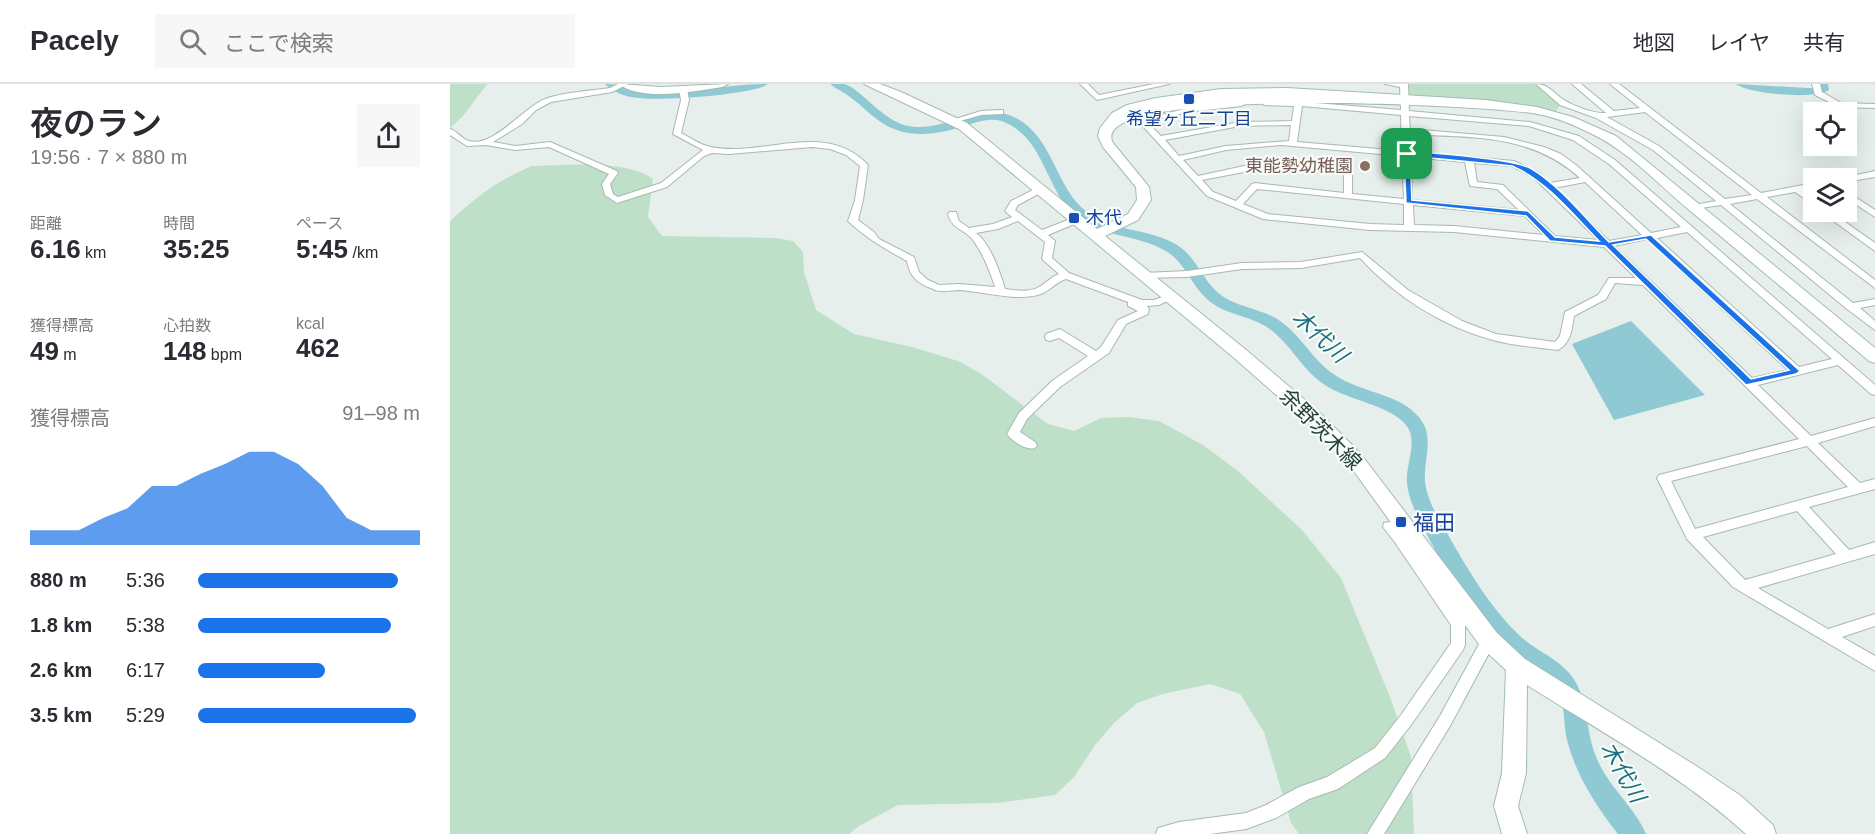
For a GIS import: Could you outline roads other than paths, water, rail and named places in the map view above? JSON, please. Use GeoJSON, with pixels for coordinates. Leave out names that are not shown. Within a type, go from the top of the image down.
{"type":"FeatureCollection","features":[{"type":"Feature","properties":{"kind":"street"},"geometry":{"type":"LineString","coordinates":[[486,143],[519,122],[533,108],[549,100],[612,90],[625,84],[649,90],[722,84]]}},
{"type":"Feature","properties":{"kind":"street","name":"余野茨木線"},"geometry":{"type":"LineString","coordinates":[[872,84],[957,123],[1076,220],[1097,234],[1144,276],[1239,352],[1341,444],[1367,475],[1489,640],[1517,666],[1693,777],[1732,805],[1764,834]]}},
{"type":"Feature","properties":{"kind":"street"},"geometry":{"type":"LineString","coordinates":[[1084,84],[1097,98],[1166,84]]}},
{"type":"Feature","properties":{"kind":"street"},"geometry":{"type":"LineString","coordinates":[[1389,84],[1405,95]]}},
{"type":"Feature","properties":{"kind":"street"},"geometry":{"type":"LineString","coordinates":[[1540,84],[1563,104],[1599,116],[1656,148],[1875,326]]}},
{"type":"Feature","properties":{"kind":"street"},"geometry":{"type":"LineString","coordinates":[[1576,84],[1612,114]]}},
{"type":"Feature","properties":{"kind":"street"},"geometry":{"type":"LineString","coordinates":[[1614,84],[1875,285]]}},
{"type":"Feature","properties":{"kind":"street"},"geometry":{"type":"LineString","coordinates":[[1226,87],[1234,104]]}},
{"type":"Feature","properties":{"kind":"street"},"geometry":{"type":"LineString","coordinates":[[1097,234],[1128,219],[1140,208],[1144,200],[1144,192],[1137,180],[1107,144],[1104,129],[1110,120],[1131,107],[1226,87],[1405,95],[1532,110],[1576,121],[1612,139],[1697,207],[1875,357]]}},
{"type":"Feature","properties":{"kind":"street"},"geometry":{"type":"LineString","coordinates":[[683,89],[685,100],[677,134],[711,150]]}},
{"type":"Feature","properties":{"kind":"street"},"geometry":{"type":"LineString","coordinates":[[1817,90],[1839,105],[1875,106]]}},
{"type":"Feature","properties":{"kind":"street"},"geometry":{"type":"LineString","coordinates":[[1405,95],[1409,227]]}},
{"type":"Feature","properties":{"kind":"street"},"geometry":{"type":"LineString","coordinates":[[1257,104],[1298,104],[1405,95],[1530,123],[1587,144],[1875,391]]}},
{"type":"Feature","properties":{"kind":"street"},"geometry":{"type":"LineString","coordinates":[[1245,104],[1188,110],[1142,120],[1210,194],[1266,217],[1607,244],[1688,229]]}},
{"type":"Feature","properties":{"kind":"street"},"geometry":{"type":"LineString","coordinates":[[1293,144],[1298,104]]}},
{"type":"Feature","properties":{"kind":"street"},"geometry":{"type":"LineString","coordinates":[[1599,116],[1646,109]]}},
{"type":"Feature","properties":{"kind":"street"},"geometry":{"type":"LineString","coordinates":[[957,123],[981,113],[1000,112]]}},
{"type":"Feature","properties":{"kind":"street"},"geometry":{"type":"LineString","coordinates":[[1159,139],[1191,131],[1240,124],[1295,123]]}},
{"type":"Feature","properties":{"kind":"street"},"geometry":{"type":"LineString","coordinates":[[450,131],[467,144],[486,143],[515,148],[550,144],[572,152],[614,173],[606,184],[609,195],[617,200],[664,185],[701,154],[711,150],[834,146],[858,157],[864,165],[853,222],[872,234],[876,241],[911,259],[914,273],[925,282],[938,288],[960,287],[1026,294],[1040,291],[1055,279],[1066,275]]}},
{"type":"Feature","properties":{"kind":"street"},"geometry":{"type":"LineString","coordinates":[[1406,131],[1509,140],[1544,149],[1568,163],[1796,371]]}},
{"type":"Feature","properties":{"kind":"street"},"geometry":{"type":"LineString","coordinates":[[1544,149],[1562,133]]}},
{"type":"Feature","properties":{"kind":"street"},"geometry":{"type":"LineString","coordinates":[[1178,159],[1226,148],[1281,143],[1514,164],[1529,171],[1549,186],[1858,489]]}},
{"type":"Feature","properties":{"kind":"street"},"geometry":{"type":"LineString","coordinates":[[1469,160],[1473,184],[1500,187],[1553,239]]}},
{"type":"Feature","properties":{"kind":"street"},"geometry":{"type":"LineString","coordinates":[[1196,179],[1272,166],[1348,172],[1348,196]]}},
{"type":"Feature","properties":{"kind":"street"},"geometry":{"type":"LineString","coordinates":[[1857,177],[1875,174]]}},
{"type":"Feature","properties":{"kind":"street"},"geometry":{"type":"LineString","coordinates":[[1865,176],[1875,182]]}},
{"type":"Feature","properties":{"kind":"street"},"geometry":{"type":"LineString","coordinates":[[1549,186],[1587,179]]}},
{"type":"Feature","properties":{"kind":"street"},"geometry":{"type":"LineString","coordinates":[[1236,206],[1255,186],[1528,214]]}},
{"type":"Feature","properties":{"kind":"street"},"geometry":{"type":"LineString","coordinates":[[1697,207],[1803,188]]}},
{"type":"Feature","properties":{"kind":"street"},"geometry":{"type":"LineString","coordinates":[[1796,189],[1803,194]]}},
{"type":"Feature","properties":{"kind":"street"},"geometry":{"type":"LineString","coordinates":[[1039,190],[1010,207],[1010,211],[1050,241],[1047,259],[1066,275],[1118,295],[1148,303],[1171,297]]}},
{"type":"Feature","properties":{"kind":"street"},"geometry":{"type":"LineString","coordinates":[[1857,202],[1875,214]]}},
{"type":"Feature","properties":{"kind":"street"},"geometry":{"type":"LineString","coordinates":[[953,214],[955,222],[976,237],[986,253],[1001,291]]}},
{"type":"Feature","properties":{"kind":"street"},"geometry":{"type":"LineString","coordinates":[[967,231],[995,227],[1018,218]]}},
{"type":"Feature","properties":{"kind":"street"},"geometry":{"type":"LineString","coordinates":[[1041,234],[1076,220]]}},
{"type":"Feature","properties":{"kind":"street"},"geometry":{"type":"LineString","coordinates":[[1840,222],[1875,248]]}},
{"type":"Feature","properties":{"kind":"street"},"geometry":{"type":"LineString","coordinates":[[1144,276],[1203,272],[1242,266],[1301,265],[1362,255],[1376,273],[1431,311],[1494,337],[1557,346],[1565,337],[1569,314],[1602,297],[1612,280],[1646,282]]}},
{"type":"Feature","properties":{"kind":"street"},"geometry":{"type":"LineString","coordinates":[[1031,446],[1014,434],[1023,416],[1056,384],[1105,350],[1122,322],[1144,312],[1144,309],[1118,295]]}},
{"type":"Feature","properties":{"kind":"street"},"geometry":{"type":"LineString","coordinates":[[1851,307],[1875,302]]}},
{"type":"Feature","properties":{"kind":"street"},"geometry":{"type":"LineString","coordinates":[[1050,337],[1060,333],[1096,356]]}},
{"type":"Feature","properties":{"kind":"street"},"geometry":{"type":"LineString","coordinates":[[1749,383],[1840,360]]}},
{"type":"Feature","properties":{"kind":"street"},"geometry":{"type":"LineString","coordinates":[[1875,422],[1663,478],[1692,535],[1738,583],[1875,664]]}},
{"type":"Feature","properties":{"kind":"street"},"geometry":{"type":"LineString","coordinates":[[1692,535],[1875,484]]}},
{"type":"Feature","properties":{"kind":"street"},"geometry":{"type":"LineString","coordinates":[[1799,505],[1847,556]]}},
{"type":"Feature","properties":{"kind":"street"},"geometry":{"type":"LineString","coordinates":[[1164,834],[1246,821],[1332,783],[1380,753],[1406,720],[1458,645],[1458,624],[1399,537],[1389,527]]}},
{"type":"Feature","properties":{"kind":"street"},"geometry":{"type":"LineString","coordinates":[[1744,586],[1875,548]]}},
{"type":"Feature","properties":{"kind":"street"},"geometry":{"type":"LineString","coordinates":[[1828,635],[1875,621]]}},
{"type":"Feature","properties":{"kind":"street"},"geometry":{"type":"LineString","coordinates":[[1375,834],[1445,721],[1489,640]]}},
{"type":"Feature","properties":{"kind":"street"},"geometry":{"type":"LineString","coordinates":[[1515,834],[1509,822],[1506,806],[1514,773],[1517,666]]}},
{"type":"Feature","properties":{"kind":"water"},"geometry":{"type":"Polygon","coordinates":[[[1631,321],[1705,395],[1614,420],[1572,344],[1631,321]]]}},
{"type":"Feature","properties":{"kind":"waterway","name":"木代川"},"geometry":{"type":"LineString","coordinates":[[611,84],[622,91],[659,96],[762,84]]}},
{"type":"Feature","properties":{"kind":"waterway","name":"木代川"},"geometry":{"type":"LineString","coordinates":[[836,84],[856,95],[891,124],[903,128],[930,131],[990,116],[1011,120],[1025,130],[1044,154],[1064,193],[1082,215],[1093,222],[1160,242],[1172,248],[1188,262],[1216,300],[1275,325],[1331,381],[1397,409],[1412,420],[1417,428],[1420,444],[1416,484],[1432,525],[1477,599],[1497,626],[1519,649],[1556,674],[1567,688],[1572,700],[1577,735],[1588,766],[1609,802],[1634,834]]}},
{"type":"Feature","properties":{"kind":"waterway"},"geometry":{"type":"LineString","coordinates":[[1742,84],[1771,90],[1807,92],[1823,90],[1822,84]]}},
{"type":"Feature","properties":{"kind":"place","name":"希望ヶ丘二丁目"},"geometry":{"type":"Point","coordinates":[1189,99]}},
{"type":"Feature","properties":{"kind":"place","name":"東能勢幼稚園"},"geometry":{"type":"Point","coordinates":[1365,166]}},
{"type":"Feature","properties":{"kind":"place","name":"木代"},"geometry":{"type":"Point","coordinates":[1074,218]}},
{"type":"Feature","properties":{"kind":"place","name":"福田"},"geometry":{"type":"Point","coordinates":[1401,522]}}]}
